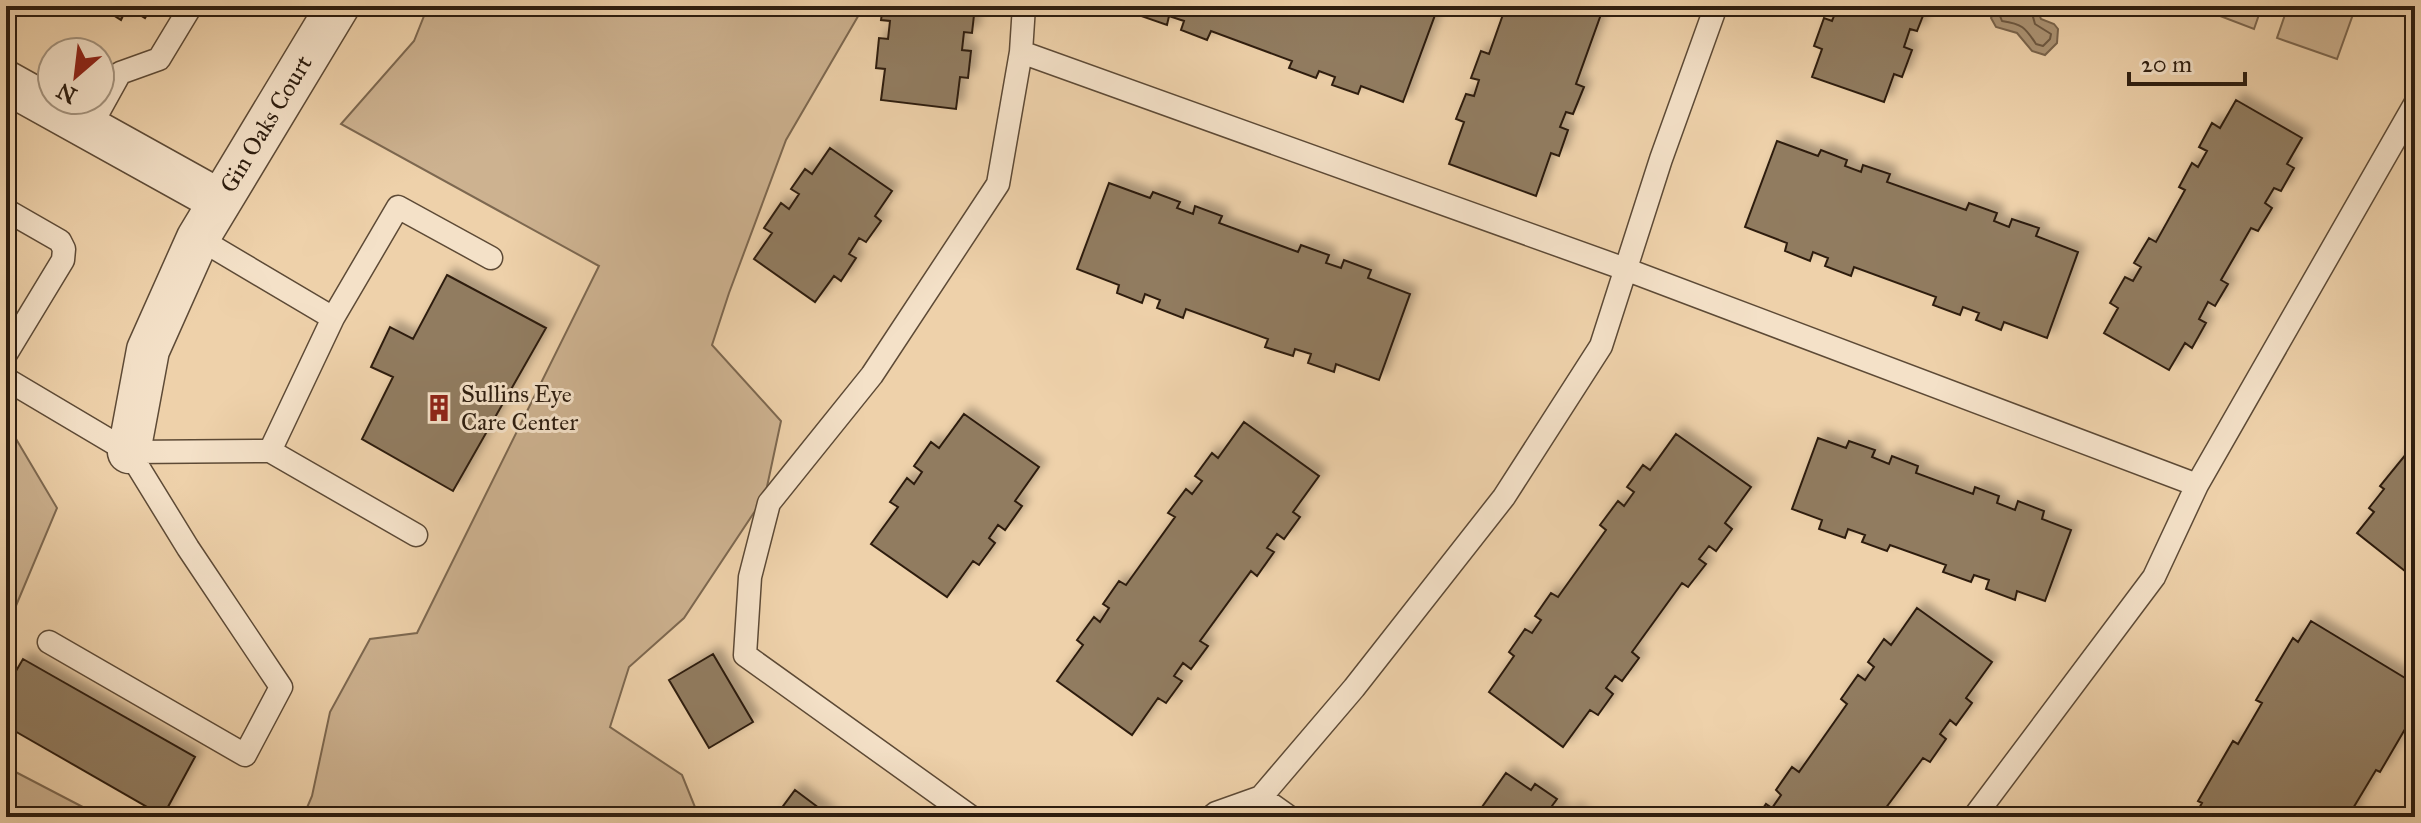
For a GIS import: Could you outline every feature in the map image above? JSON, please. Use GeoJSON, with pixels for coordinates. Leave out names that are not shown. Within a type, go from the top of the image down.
{"type":"FeatureCollection","features":[{"type":"Feature","properties":{"kind":"street","name":"Gin Oaks Court"},"geometry":{"type":"LineString","coordinates":[[129,452],[148,350],[198,238],[338,6]]}},
{"type":"Feature","properties":{"kind":"street","name":"Gin Oaks Court"},"geometry":{"type":"LineString","coordinates":[[6,82],[220,201]]}},
{"type":"Feature","properties":{"kind":"lane"},"geometry":{"type":"LineString","coordinates":[[89,129],[120,73],[159,59],[191,6]]}},
{"type":"Feature","properties":{"kind":"lane"},"geometry":{"type":"LineString","coordinates":[[971,817],[745,655],[750,577],[769,503],[872,375],[998,184],[1021,52],[1024,6]]}},
{"type":"Feature","properties":{"kind":"lane"},"geometry":{"type":"LineString","coordinates":[[1211,817],[1261,797],[1354,688],[1504,497],[1601,346],[1661,159],[1716,6]]}},
{"type":"Feature","properties":{"kind":"lane"},"geometry":{"type":"LineString","coordinates":[[1021,52],[1625,269],[2197,485]]}},
{"type":"Feature","properties":{"kind":"lane"},"geometry":{"type":"LineString","coordinates":[[1974,817],[2154,577],[2197,485],[2415,104]]}},
{"type":"Feature","properties":{"kind":"lane"},"geometry":{"type":"LineString","coordinates":[[270,451],[333,318],[398,207],[491,258]]}},
{"type":"Feature","properties":{"kind":"lane"},"geometry":{"type":"LineString","coordinates":[[6,210],[60,241],[64,249],[63,260],[6,354]]}},
{"type":"Feature","properties":{"kind":"lane"},"geometry":{"type":"LineString","coordinates":[[198,238],[333,318]]}},
{"type":"Feature","properties":{"kind":"lane"},"geometry":{"type":"LineString","coordinates":[[6,379],[129,452],[188,548],[281,687],[245,755],[49,642]]}},
{"type":"Feature","properties":{"kind":"lane"},"geometry":{"type":"LineString","coordinates":[[129,452],[270,451],[416,535]]}},
{"type":"Feature","properties":{"kind":"lane"},"geometry":{"type":"LineString","coordinates":[[1261,797],[1289,817]]}},
{"type":"Feature","properties":{"kind":"shaded area"},"geometry":{"type":"Polygon","coordinates":[[[428,6],[864,6],[786,140],[712,345],[781,421],[765,496],[684,618],[629,667],[610,727],[682,775],[699,817],[303,817],[312,796],[330,712],[370,639],[417,633],[599,266],[341,124],[414,41],[428,6]]]}},
{"type":"Feature","properties":{"kind":"shaded area"},"geometry":{"type":"Polygon","coordinates":[[[2194,6],[2262,6],[2254,29],[2194,6]]]}},
{"type":"Feature","properties":{"kind":"shaded area"},"geometry":{"type":"Polygon","coordinates":[[[2288,6],[2356,6],[2337,59],[2277,38],[2288,6]]]}},
{"type":"Feature","properties":{"kind":"shaded area"},"geometry":{"type":"Polygon","coordinates":[[[6,422],[57,508],[10,620],[6,623],[6,422]]]}},
{"type":"Feature","properties":{"kind":"shaded area"},"geometry":{"type":"Polygon","coordinates":[[[6,767],[102,817],[6,817],[6,767]]]}},
{"type":"Feature","properties":{"kind":"water"},"geometry":{"type":"Polygon","coordinates":[[[1997,6],[2036,6],[2041,19],[2058,29],[2057,43],[2045,55],[2032,51],[2017,33],[1996,27],[1991,18],[1997,6]]]}},
{"type":"Feature","properties":{"kind":"building"},"geometry":{"type":"Polygon","coordinates":[[[99,6],[152,6],[145,18],[127,7],[121,20],[99,6]]]}},
{"type":"Feature","properties":{"kind":"building"},"geometry":{"type":"Polygon","coordinates":[[[883,6],[975,6],[972,33],[964,32],[962,50],[971,51],[968,78],[960,77],[956,109],[881,100],[885,69],[876,68],[879,38],[888,39],[890,21],[881,20],[883,6]]]}},
{"type":"Feature","properties":{"kind":"building"},"geometry":{"type":"Polygon","coordinates":[[[1141,6],[1409,6],[1435,15],[1403,102],[1361,86],[1358,94],[1332,85],[1335,77],[1319,71],[1316,78],[1289,68],[1292,61],[1211,31],[1207,40],[1181,30],[1184,21],[1169,16],[1167,25],[1141,16],[1144,7],[1141,6]]]}},
{"type":"Feature","properties":{"kind":"building"},"geometry":{"type":"Polygon","coordinates":[[[1506,6],[1604,6],[1576,84],[1584,87],[1573,114],[1566,112],[1560,127],[1568,130],[1559,156],[1551,153],[1536,196],[1449,164],[1464,122],[1456,119],[1466,94],[1474,96],[1479,80],[1471,78],[1481,51],[1489,54],[1506,6]]]}},
{"type":"Feature","properties":{"kind":"building"},"geometry":{"type":"Polygon","coordinates":[[[1838,6],[1926,8],[1917,31],[1910,29],[1904,47],[1912,50],[1902,77],[1894,74],[1884,102],[1812,77],[1822,49],[1814,46],[1824,18],[1832,21],[1838,6]]]}},
{"type":"Feature","properties":{"kind":"building"},"geometry":{"type":"Polygon","coordinates":[[[2236,100],[2302,138],[2287,164],[2294,168],[2281,191],[2274,188],[2265,203],[2272,208],[2258,231],[2251,228],[2221,280],[2228,284],[2215,306],[2208,302],[2199,319],[2206,323],[2192,348],[2185,343],[2169,370],[2104,333],[2118,308],[2110,303],[2125,277],[2133,281],[2141,267],[2134,263],[2149,238],[2156,242],[2185,190],[2179,187],[2192,163],[2198,167],[2207,151],[2199,147],[2212,123],[2220,128],[2236,100]]]}},
{"type":"Feature","properties":{"kind":"building"},"geometry":{"type":"Polygon","coordinates":[[[1777,141],[1818,156],[1821,150],[1847,160],[1845,166],[1861,172],[1863,165],[1890,174],[1887,182],[1966,210],[1969,203],[1997,213],[1994,221],[2009,227],[2012,219],[2039,228],[2036,236],[2078,252],[2047,338],[2004,322],[2001,330],[1976,320],[1979,313],[1963,307],[1960,315],[1933,305],[1936,297],[1854,267],[1851,276],[1825,266],[1828,258],[1813,252],[1810,261],[1785,251],[1787,243],[1745,227],[1777,141]]]}},
{"type":"Feature","properties":{"kind":"building"},"geometry":{"type":"Polygon","coordinates":[[[830,148],[892,191],[875,216],[881,221],[866,242],[859,238],[849,254],[856,258],[841,281],[834,276],[815,302],[754,259],[772,233],[764,228],[781,203],[789,209],[799,194],[791,189],[805,169],[812,174],[830,148]]]}},
{"type":"Feature","properties":{"kind":"building"},"geometry":{"type":"Polygon","coordinates":[[[1109,183],[1150,198],[1153,192],[1180,202],[1177,208],[1193,214],[1195,206],[1222,216],[1219,223],[1298,252],[1301,245],[1329,255],[1326,263],[1341,268],[1344,260],[1371,270],[1368,278],[1410,294],[1379,380],[1336,364],[1334,372],[1308,363],[1311,354],[1295,349],[1293,356],[1265,347],[1268,339],[1186,309],[1183,318],[1157,308],[1160,300],[1145,294],[1142,303],[1117,293],[1119,285],[1077,269],[1109,183]]]}},
{"type":"Feature","properties":{"kind":"building","name":"Sullins Eye Care Center"},"geometry":{"type":"Polygon","coordinates":[[[447,275],[546,328],[453,491],[362,439],[393,377],[371,367],[390,327],[413,339],[447,275]]]}},
{"type":"Feature","properties":{"kind":"building"},"geometry":{"type":"Polygon","coordinates":[[[964,414],[1039,467],[1015,501],[1022,506],[1005,530],[998,525],[989,538],[995,543],[979,565],[973,561],[947,597],[871,544],[898,507],[890,502],[907,478],[914,484],[922,472],[914,466],[931,442],[939,448],[964,414]]]}},
{"type":"Feature","properties":{"kind":"building"},"geometry":{"type":"Polygon","coordinates":[[[1244,422],[1319,476],[1293,512],[1300,517],[1284,539],[1277,534],[1267,548],[1274,552],[1257,576],[1251,571],[1200,641],[1208,646],[1191,669],[1183,663],[1174,676],[1182,681],[1166,703],[1158,698],[1132,735],[1057,681],[1083,645],[1077,640],[1094,617],[1100,622],[1109,608],[1103,604],[1119,581],[1126,585],[1175,517],[1168,513],[1186,489],[1192,494],[1202,481],[1195,476],[1212,453],[1218,458],[1244,422]]]}},
{"type":"Feature","properties":{"kind":"building"},"geometry":{"type":"Polygon","coordinates":[[[1676,434],[1751,487],[1725,523],[1732,529],[1716,551],[1709,546],[1699,559],[1706,564],[1688,587],[1682,583],[1632,652],[1639,658],[1622,681],[1615,676],[1606,688],[1613,694],[1598,715],[1590,710],[1563,747],[1489,692],[1514,656],[1509,652],[1525,629],[1532,633],[1541,620],[1535,616],[1551,593],[1558,597],[1606,530],[1600,525],[1618,501],[1624,506],[1634,492],[1627,487],[1643,465],[1650,470],[1676,434]]]}},
{"type":"Feature","properties":{"kind":"building"},"geometry":{"type":"Polygon","coordinates":[[[1818,438],[1846,448],[1849,441],[1875,450],[1872,457],[1889,464],[1892,456],[1918,466],[1916,473],[1973,494],[1975,487],[1999,496],[1997,503],[2015,510],[2018,501],[2044,511],[2042,519],[2071,530],[2045,601],[2017,591],[2015,600],[1986,589],[1989,580],[1974,575],[1971,582],[1943,572],[1946,565],[1890,545],[1887,551],[1862,542],[1865,535],[1848,529],[1845,538],[1819,529],[1822,520],[1792,509],[1818,438]]]}},
{"type":"Feature","properties":{"kind":"building"},"geometry":{"type":"Polygon","coordinates":[[[2415,443],[2415,579],[2357,533],[2374,512],[2369,508],[2384,489],[2380,486],[2415,443]]]}},
{"type":"Feature","properties":{"kind":"building"},"geometry":{"type":"Polygon","coordinates":[[[1917,608],[1992,662],[1966,698],[1972,703],[1956,725],[1950,720],[1940,734],[1946,739],[1930,762],[1923,758],[1879,817],[1757,817],[1766,804],[1772,808],[1781,795],[1776,790],[1792,767],[1799,772],[1847,704],[1841,699],[1858,675],[1865,680],[1874,667],[1868,662],[1884,639],[1891,645],[1917,608]]]}},
{"type":"Feature","properties":{"kind":"building"},"geometry":{"type":"Polygon","coordinates":[[[2311,621],[2415,684],[2415,703],[2411,709],[2415,712],[2380,772],[2376,770],[2352,810],[2355,812],[2352,817],[2194,817],[2202,803],[2198,801],[2233,741],[2238,744],[2262,703],[2256,700],[2293,638],[2298,642],[2311,621]]]}},
{"type":"Feature","properties":{"kind":"building"},"geometry":{"type":"Polygon","coordinates":[[[713,654],[753,722],[709,748],[669,680],[713,654]]]}},
{"type":"Feature","properties":{"kind":"building"},"geometry":{"type":"Polygon","coordinates":[[[23,659],[195,757],[163,816],[6,726],[6,688],[23,659]]]}},
{"type":"Feature","properties":{"kind":"building"},"geometry":{"type":"Polygon","coordinates":[[[1506,773],[1531,790],[1535,784],[1557,799],[1552,806],[1568,817],[1475,817],[1506,773]]]}},
{"type":"Feature","properties":{"kind":"building"},"geometry":{"type":"Polygon","coordinates":[[[795,790],[831,817],[775,817],[795,790]]]}},
{"type":"Feature","properties":{"kind":"building"},"geometry":{"type":"Polygon","coordinates":[[[1573,810],[1583,817],[1568,817],[1573,810]]]}},
{"type":"Feature","properties":{"kind":"place","name":"Sullins Eye Care Center"},"geometry":{"type":"Point","coordinates":[439,408]}}]}
